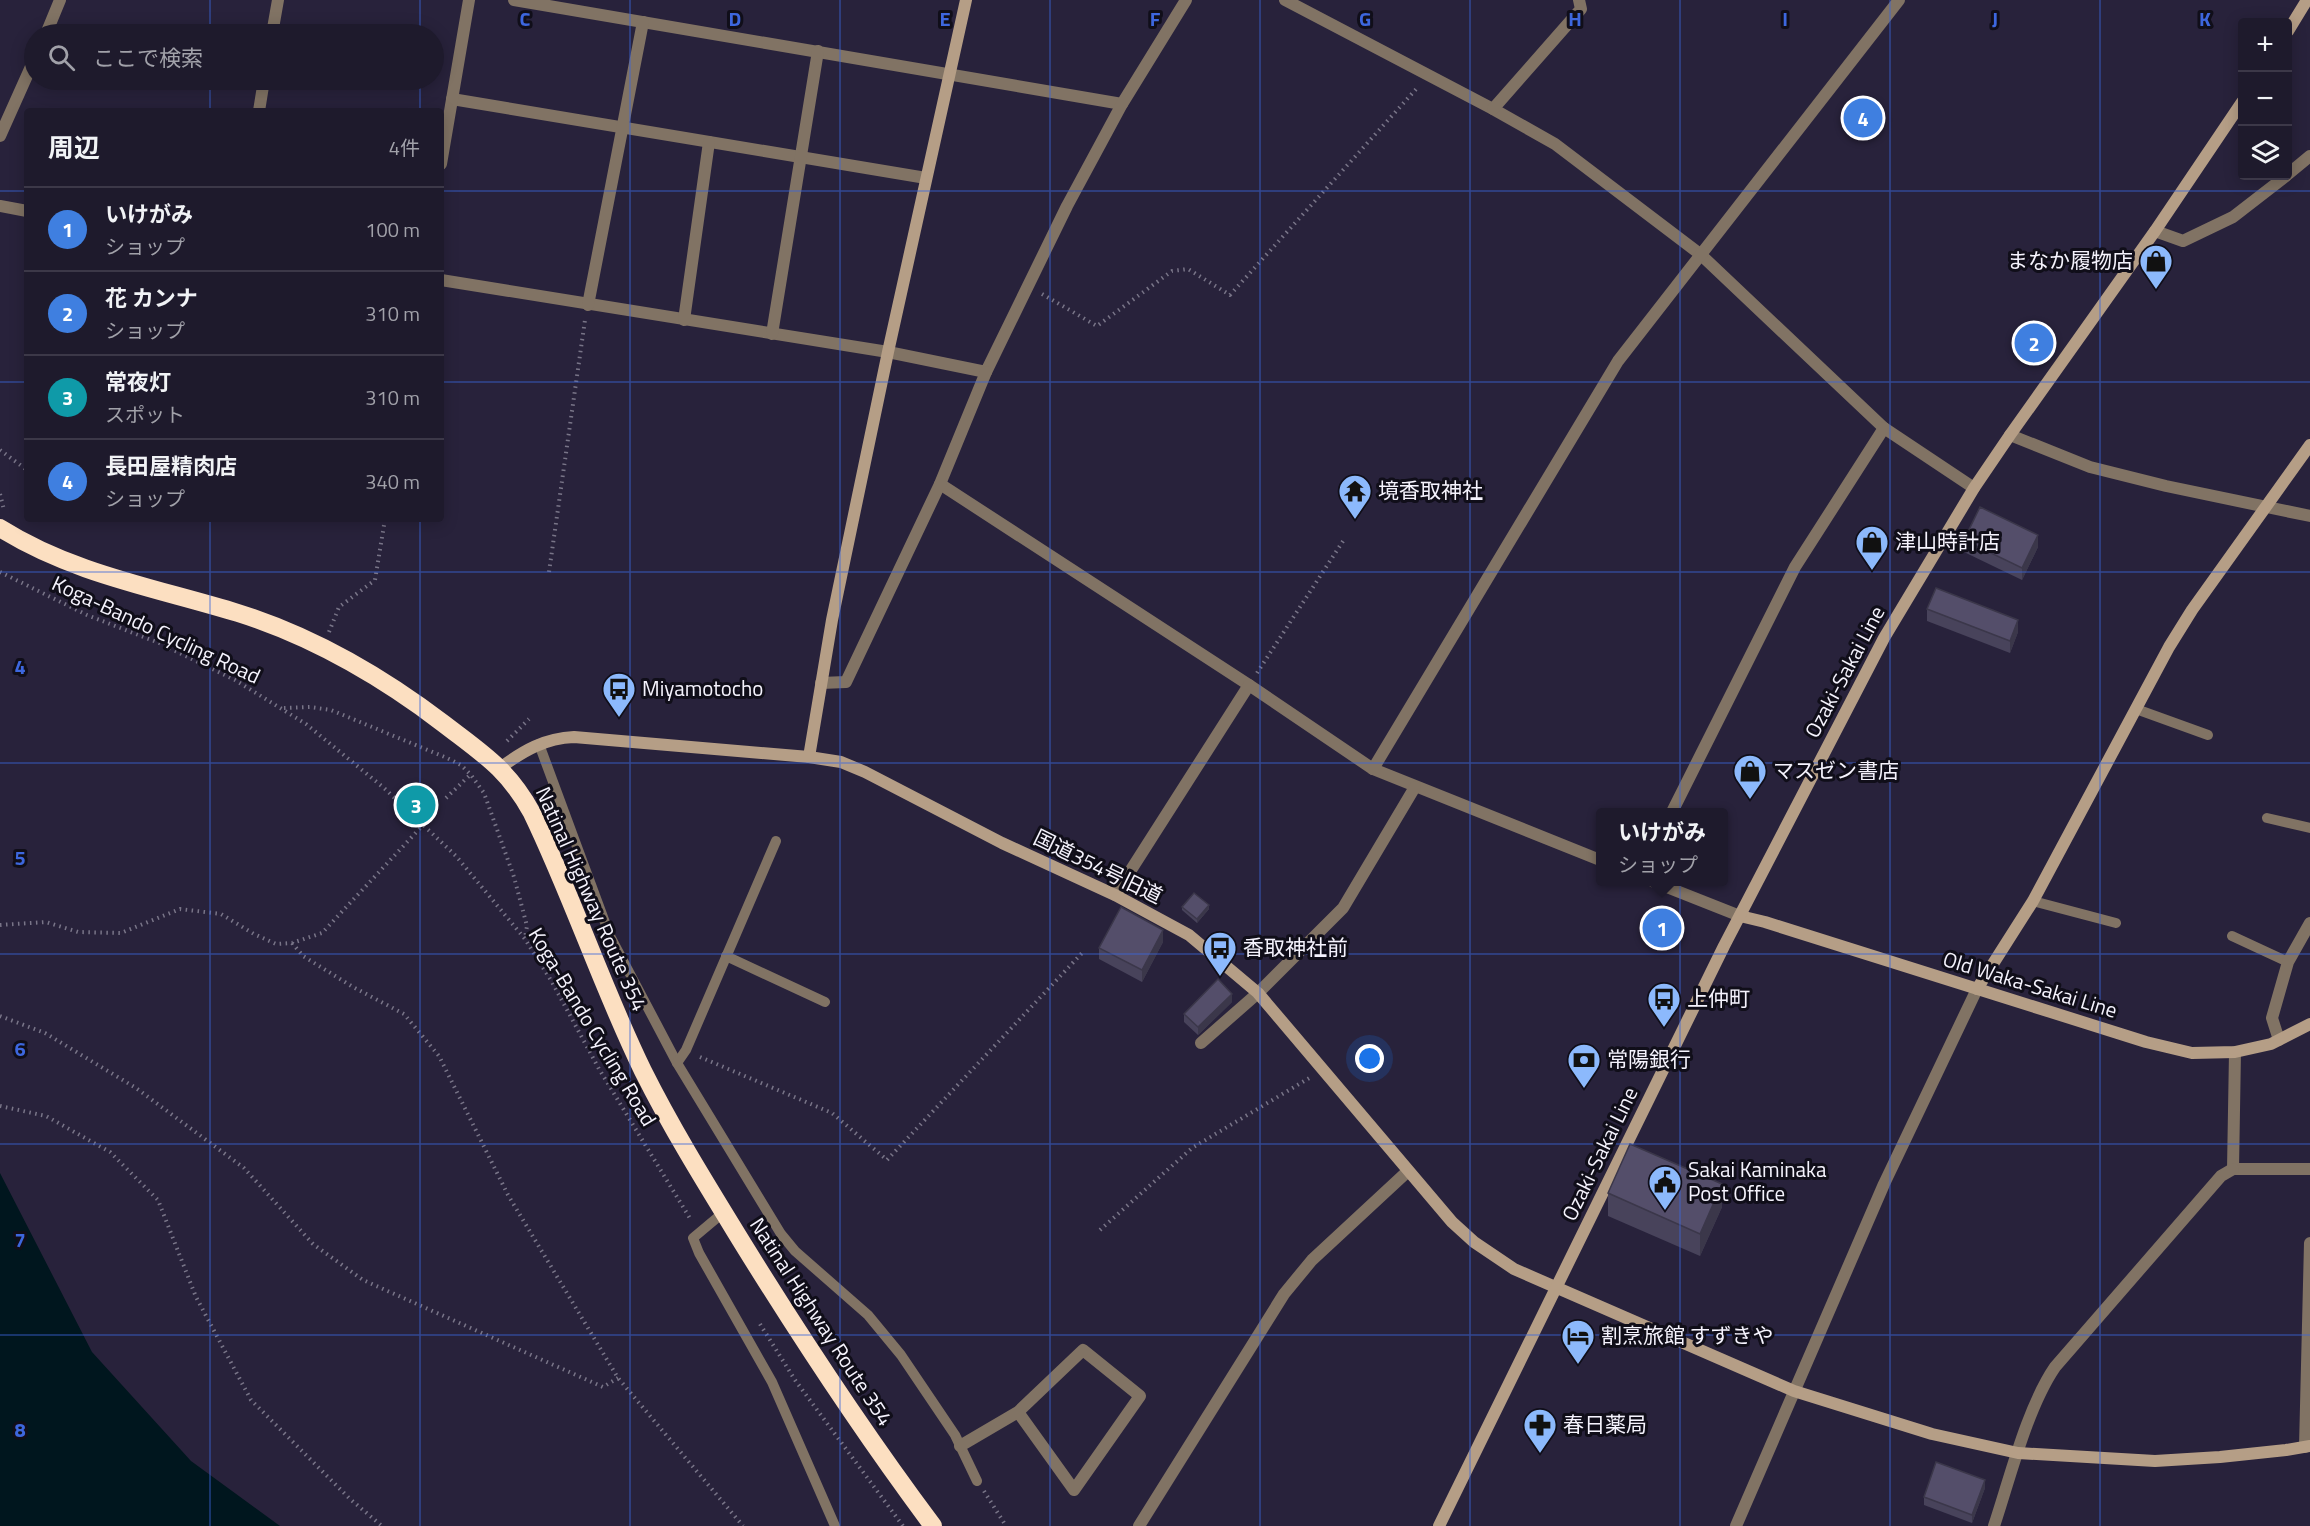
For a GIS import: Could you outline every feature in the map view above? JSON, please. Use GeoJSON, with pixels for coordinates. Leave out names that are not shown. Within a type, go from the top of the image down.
{"type":"FeatureCollection","features":[{"type":"Feature","properties":{"kind":"highway","name":"Natinal Highway Route 354"},"geometry":{"type":"LineString","coordinates":[[0,528],[59,558],[120,582],[238,613],[284,629],[323,647],[362,667],[417,703],[500,768],[515,784],[536,821],[615,1012],[644,1072],[697,1169],[846,1406],[933,1526]]}},
{"type":"Feature","properties":{"kind":"street"},"geometry":{"type":"LineString","coordinates":[[50,24],[60,0]]}},
{"type":"Feature","properties":{"kind":"street"},"geometry":{"type":"LineString","coordinates":[[274,24],[278,0]]}},
{"type":"Feature","properties":{"kind":"street"},"geometry":{"type":"LineString","coordinates":[[444,146],[469,0]]}},
{"type":"Feature","properties":{"kind":"street"},"geometry":{"type":"LineString","coordinates":[[514,0],[1122,104]]}},
{"type":"Feature","properties":{"kind":"street"},"geometry":{"type":"LineString","coordinates":[[809,756],[821,683],[888,352],[966,0]]}},
{"type":"Feature","properties":{"kind":"street"},"geometry":{"type":"LineString","coordinates":[[821,683],[846,682],[940,484],[986,372],[1028,286],[1122,104],[1186,0]]}},
{"type":"Feature","properties":{"kind":"street"},"geometry":{"type":"LineString","coordinates":[[1286,0],[1555,144],[1700,254],[1884,428],[1974,488]]}},
{"type":"Feature","properties":{"kind":"street"},"geometry":{"type":"LineString","coordinates":[[1493,109],[1581,9],[1579,0]]}},
{"type":"Feature","properties":{"kind":"street"},"geometry":{"type":"LineString","coordinates":[[1373,769],[1618,362],[1899,0]]}},
{"type":"Feature","properties":{"kind":"street"},"geometry":{"type":"LineString","coordinates":[[2292,24],[2307,0]]}},
{"type":"Feature","properties":{"kind":"street"},"geometry":{"type":"LineString","coordinates":[[588,305],[643,22]]}},
{"type":"Feature","properties":{"kind":"street"},"geometry":{"type":"LineString","coordinates":[[772,334],[818,51]]}},
{"type":"Feature","properties":{"kind":"street"},"geometry":{"type":"LineString","coordinates":[[0,136],[24,82]]}},
{"type":"Feature","properties":{"kind":"street"},"geometry":{"type":"LineString","coordinates":[[259,108],[262,90]]}},
{"type":"Feature","properties":{"kind":"street"},"geometry":{"type":"LineString","coordinates":[[452,99],[926,178]]}},
{"type":"Feature","properties":{"kind":"street","name":"Ozaki-Sakai Line"},"geometry":{"type":"LineString","coordinates":[[1439,1526],[1740,916],[1884,638],[1974,488],[2155,231],[2238,108]]}},
{"type":"Feature","properties":{"kind":"street"},"geometry":{"type":"LineString","coordinates":[[684,320],[709,142]]}},
{"type":"Feature","properties":{"kind":"street"},"geometry":{"type":"LineString","coordinates":[[2292,171],[2310,156]]}},
{"type":"Feature","properties":{"kind":"street"},"geometry":{"type":"LineString","coordinates":[[2155,231],[2183,241],[2233,217],[2281,180]]}},
{"type":"Feature","properties":{"kind":"street"},"geometry":{"type":"LineString","coordinates":[[0,207],[24,211]]}},
{"type":"Feature","properties":{"kind":"street"},"geometry":{"type":"LineString","coordinates":[[444,281],[888,352],[986,372]]}},
{"type":"Feature","properties":{"kind":"street"},"geometry":{"type":"LineString","coordinates":[[1674,808],[1795,567],[1884,428]]}},
{"type":"Feature","properties":{"kind":"street"},"geometry":{"type":"LineString","coordinates":[[2010,435],[2090,467],[2166,486],[2310,516]]}},
{"type":"Feature","properties":{"kind":"street"},"geometry":{"type":"LineString","coordinates":[[1736,1526],[1884,1185],[1977,989],[2033,901],[2169,647],[2192,610],[2310,445]]}},
{"type":"Feature","properties":{"kind":"street"},"geometry":{"type":"LineString","coordinates":[[940,484],[1249,685],[1373,769],[1596,858]]}},
{"type":"Feature","properties":{"kind":"street"},"geometry":{"type":"LineString","coordinates":[[1116,895],[1249,685]]}},
{"type":"Feature","properties":{"kind":"street","name":"国道354号旧道"},"geometry":{"type":"LineString","coordinates":[[500,768],[519,754],[539,744],[574,736],[809,756],[841,762],[865,772],[1002,843],[1116,895],[1189,935],[1258,993],[1452,1222],[1474,1242],[1514,1269],[1794,1391],[1932,1434],[2018,1453],[2155,1461],[2220,1457],[2308,1446]]}},
{"type":"Feature","properties":{"kind":"street"},"geometry":{"type":"LineString","coordinates":[[1201,1043],[1258,993],[1343,908],[1415,787]]}},
{"type":"Feature","properties":{"kind":"street"},"geometry":{"type":"LineString","coordinates":[[1664,886],[1740,916]]}},
{"type":"Feature","properties":{"kind":"street","name":"Old Waka-Sakai Line"},"geometry":{"type":"LineString","coordinates":[[1740,916],[2146,1042],[2192,1053],[2235,1052],[2271,1044],[2310,1024]]}},
{"type":"Feature","properties":{"kind":"street"},"geometry":{"type":"LineString","coordinates":[[2279,1040],[2272,1018],[2288,962],[2310,923]]}},
{"type":"Feature","properties":{"kind":"street"},"geometry":{"type":"LineString","coordinates":[[2233,1169],[2235,1052]]}},
{"type":"Feature","properties":{"kind":"street"},"geometry":{"type":"LineString","coordinates":[[1994,1526],[2045,1381],[2221,1176],[2233,1169],[2310,1169]]}},
{"type":"Feature","properties":{"kind":"street"},"geometry":{"type":"LineString","coordinates":[[1139,1526],[1284,1294],[1312,1260],[1408,1171]]}},
{"type":"Feature","properties":{"kind":"street"},"geometry":{"type":"LineString","coordinates":[[2308,1446],[2310,1243]]}},
{"type":"Feature","properties":{"kind":"street"},"geometry":{"type":"LineString","coordinates":[[960,1446],[1018,1412],[1083,1350],[1140,1395],[1074,1490],[1018,1412]]}},
{"type":"Feature","properties":{"kind":"lane"},"geometry":{"type":"LineString","coordinates":[[2136,709],[2208,735]]}},
{"type":"Feature","properties":{"kind":"lane"},"geometry":{"type":"LineString","coordinates":[[539,744],[610,936],[677,1063],[781,1234],[795,1251],[868,1315],[924,1388],[960,1446],[977,1481]]}},
{"type":"Feature","properties":{"kind":"lane"},"geometry":{"type":"LineString","coordinates":[[2267,818],[2310,828]]}},
{"type":"Feature","properties":{"kind":"lane"},"geometry":{"type":"LineString","coordinates":[[677,1063],[686,1050],[776,841]]}},
{"type":"Feature","properties":{"kind":"lane"},"geometry":{"type":"LineString","coordinates":[[2033,901],[2116,923]]}},
{"type":"Feature","properties":{"kind":"lane"},"geometry":{"type":"LineString","coordinates":[[2232,936],[2288,962]]}},
{"type":"Feature","properties":{"kind":"lane"},"geometry":{"type":"LineString","coordinates":[[726,956],[825,1002]]}},
{"type":"Feature","properties":{"kind":"lane"},"geometry":{"type":"LineString","coordinates":[[724,1212],[693,1238],[699,1253],[772,1382],[835,1526]]}},
{"type":"Feature","properties":{"kind":"path"},"geometry":{"type":"LineString","coordinates":[[1028,286],[1097,326],[1172,271],[1188,269],[1230,295],[1428,75]]}},
{"type":"Feature","properties":{"kind":"path"},"geometry":{"type":"LineString","coordinates":[[549,572],[588,305]]}},
{"type":"Feature","properties":{"kind":"path"},"geometry":{"type":"LineString","coordinates":[[0,450],[24,468]]}},
{"type":"Feature","properties":{"kind":"path"},"geometry":{"type":"LineString","coordinates":[[323,647],[339,607],[375,580],[385,522]]}},
{"type":"Feature","properties":{"kind":"path"},"geometry":{"type":"LineString","coordinates":[[1249,685],[1345,538]]}},
{"type":"Feature","properties":{"kind":"path","name":"Koga-Bando Cycling Road"},"geometry":{"type":"LineString","coordinates":[[0,572],[87,615],[212,668],[306,724],[384,788],[456,856],[525,939],[673,1193]]}},
{"type":"Feature","properties":{"kind":"path"},"geometry":{"type":"LineString","coordinates":[[282,708],[310,707],[331,710],[461,765],[484,793],[514,877],[527,926],[525,939]]}},
{"type":"Feature","properties":{"kind":"path"},"geometry":{"type":"LineString","coordinates":[[507,741],[528,719]]}},
{"type":"Feature","properties":{"kind":"path"},"geometry":{"type":"LineString","coordinates":[[446,798],[477,771]]}},
{"type":"Feature","properties":{"kind":"path"},"geometry":{"type":"LineString","coordinates":[[0,925],[46,922],[78,932],[121,933],[180,909],[221,914],[276,944],[292,943],[322,933],[423,825]]}},
{"type":"Feature","properties":{"kind":"path"},"geometry":{"type":"LineString","coordinates":[[292,943],[303,956],[353,987],[404,1014],[439,1056],[507,1195],[618,1378],[743,1526]]}},
{"type":"Feature","properties":{"kind":"path"},"geometry":{"type":"LineString","coordinates":[[686,1050],[832,1113],[887,1160],[1083,952]]}},
{"type":"Feature","properties":{"kind":"path"},"geometry":{"type":"LineString","coordinates":[[0,1016],[45,1033],[136,1088],[244,1168],[313,1244],[363,1280],[603,1388],[618,1378]]}},
{"type":"Feature","properties":{"kind":"path"},"geometry":{"type":"LineString","coordinates":[[1100,1230],[1192,1148],[1322,1070]]}},
{"type":"Feature","properties":{"kind":"path"},"geometry":{"type":"LineString","coordinates":[[0,1106],[46,1116],[110,1152],[158,1200],[196,1297],[251,1400],[350,1499],[382,1526]]}},
{"type":"Feature","properties":{"kind":"path"},"geometry":{"type":"LineString","coordinates":[[795,1380],[903,1526]]}},
{"type":"Feature","properties":{"kind":"path"},"geometry":{"type":"LineString","coordinates":[[977,1481],[1006,1526]]}},
{"type":"Feature","properties":{"kind":"water"},"geometry":{"type":"Polygon","coordinates":[[[0,1173],[92,1352],[191,1461],[280,1526],[0,1526],[0,1173]]]}},
{"type":"Feature","properties":{"kind":"building"},"geometry":{"type":"Polygon","coordinates":[[[1980,507],[2038,535],[2022,568],[1964,540],[1980,507]]]}},
{"type":"Feature","properties":{"kind":"building"},"geometry":{"type":"Polygon","coordinates":[[[1936,588],[2018,620],[2010,641],[1927,609],[1936,588]]]}},
{"type":"Feature","properties":{"kind":"building"},"geometry":{"type":"Polygon","coordinates":[[[1194,893],[1209,905],[1197,919],[1182,907],[1194,893]]]}},
{"type":"Feature","properties":{"kind":"building"},"geometry":{"type":"Polygon","coordinates":[[[1121,907],[1163,930],[1142,970],[1099,948],[1121,907]]]}},
{"type":"Feature","properties":{"kind":"building"},"geometry":{"type":"Polygon","coordinates":[[[1218,979],[1232,994],[1198,1027],[1184,1014],[1218,979]]]}},
{"type":"Feature","properties":{"kind":"building"},"geometry":{"type":"Polygon","coordinates":[[[1630,1144],[1722,1184],[1700,1234],[1608,1193],[1630,1144]]]}},
{"type":"Feature","properties":{"kind":"building"},"geometry":{"type":"Polygon","coordinates":[[[1936,1462],[1985,1480],[1972,1515],[1924,1497],[1936,1462]]]}},
{"type":"Feature","properties":{"kind":"place","name":"長田屋精肉店"},"geometry":{"type":"Point","coordinates":[1863,118]}},
{"type":"Feature","properties":{"kind":"place","name":"まなか履物店"},"geometry":{"type":"Point","coordinates":[2156,290]}},
{"type":"Feature","properties":{"kind":"place","name":"花 カンナ"},"geometry":{"type":"Point","coordinates":[2034,343]}},
{"type":"Feature","properties":{"kind":"place","name":"境香取神社"},"geometry":{"type":"Point","coordinates":[1355,520]}},
{"type":"Feature","properties":{"kind":"place","name":"津山時計店"},"geometry":{"type":"Point","coordinates":[1872,571]}},
{"type":"Feature","properties":{"kind":"place","name":"Miyamotocho"},"geometry":{"type":"Point","coordinates":[619,718]}},
{"type":"Feature","properties":{"kind":"place","name":"マスゼン書店"},"geometry":{"type":"Point","coordinates":[1750,800]}},
{"type":"Feature","properties":{"kind":"place","name":"常夜灯"},"geometry":{"type":"Point","coordinates":[416,805]}},
{"type":"Feature","properties":{"kind":"place","name":"いけがみ"},"geometry":{"type":"Point","coordinates":[1662,928]}},
{"type":"Feature","properties":{"kind":"place","name":"香取神社前"},"geometry":{"type":"Point","coordinates":[1220,977]}},
{"type":"Feature","properties":{"kind":"place","name":"上仲町"},"geometry":{"type":"Point","coordinates":[1664,1028]}},
{"type":"Feature","properties":{"kind":"place","name":"常陽銀行"},"geometry":{"type":"Point","coordinates":[1584,1089]}},
{"type":"Feature","properties":{"kind":"place","name":"Sakai Kaminaka Post Office"},"geometry":{"type":"Point","coordinates":[1665,1211]}},
{"type":"Feature","properties":{"kind":"place","name":"割烹旅館 すずきや"},"geometry":{"type":"Point","coordinates":[1578,1365]}},
{"type":"Feature","properties":{"kind":"place","name":"春日薬局"},"geometry":{"type":"Point","coordinates":[1540,1454]}}]}
